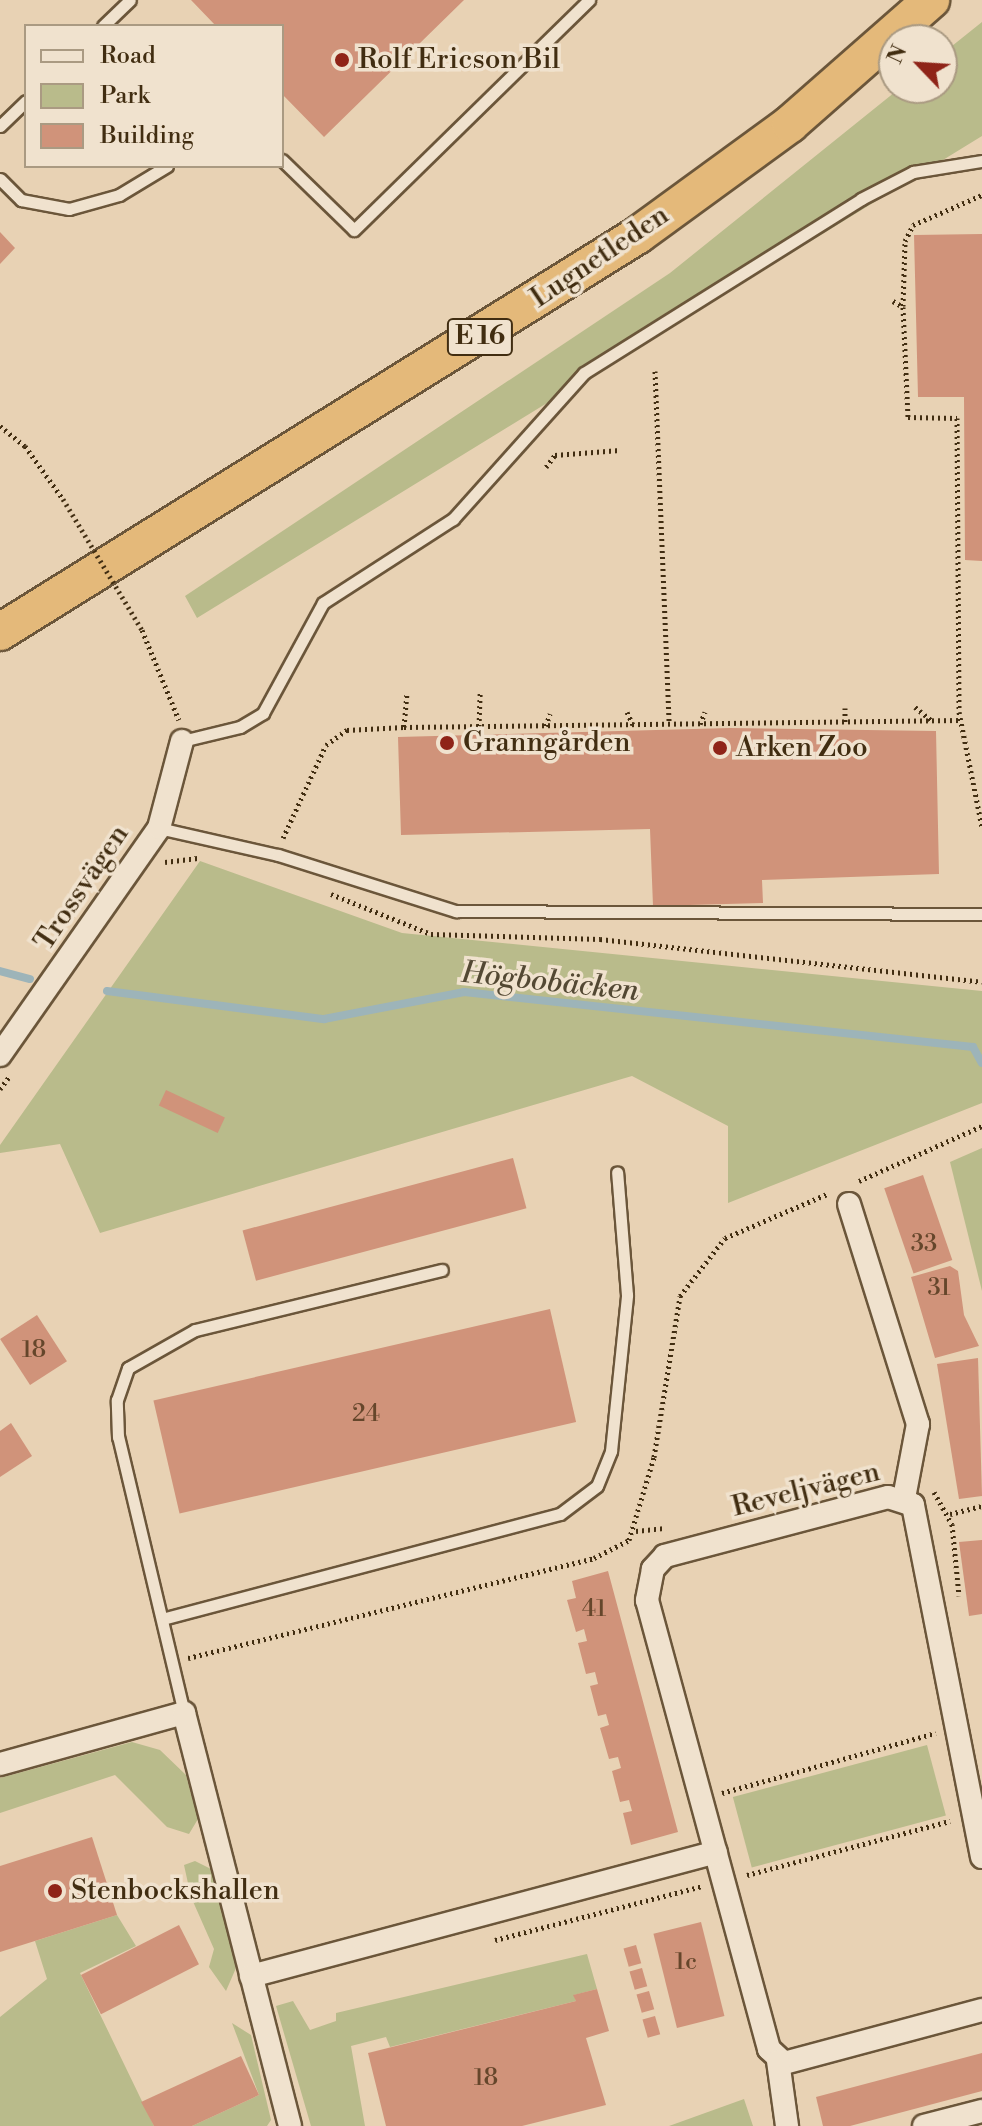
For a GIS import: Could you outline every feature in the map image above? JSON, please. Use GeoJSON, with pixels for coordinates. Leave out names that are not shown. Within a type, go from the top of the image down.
{"type":"FeatureCollection","features":[{"type":"Feature","properties":{"kind":"highway","name":"Lugnetleden"},"geometry":{"type":"LineString","coordinates":[[0,632],[638,235],[790,124],[931,0]]}},
{"type":"Feature","properties":{"kind":"street","name":"Trossvägen"},"geometry":{"type":"LineString","coordinates":[[0,1055],[159,828],[182,741]]}},
{"type":"Feature","properties":{"kind":"street"},"geometry":{"type":"LineString","coordinates":[[849,1204],[918,1424],[904,1498]]}},
{"type":"Feature","properties":{"kind":"street","name":"Reveljvägen"},"geometry":{"type":"LineString","coordinates":[[787,2126],[778,2061],[722,1881],[647,1600],[653,1569],[665,1556],[904,1498],[919,1514],[952,1728],[982,1857]]}},
{"type":"Feature","properties":{"kind":"street"},"geometry":{"type":"LineString","coordinates":[[0,1764],[184,1713],[290,2126]]}},
{"type":"Feature","properties":{"kind":"street"},"geometry":{"type":"LineString","coordinates":[[251,1976],[716,1852]]}},
{"type":"Feature","properties":{"kind":"street"},"geometry":{"type":"LineString","coordinates":[[778,2061],[982,2010]]}},
{"type":"Feature","properties":{"kind":"street"},"geometry":{"type":"LineString","coordinates":[[924,2126],[982,2111]]}},
{"type":"Feature","properties":{"kind":"lane"},"geometry":{"type":"LineString","coordinates":[[105,24],[130,0]]}},
{"type":"Feature","properties":{"kind":"lane"},"geometry":{"type":"LineString","coordinates":[[284,162],[354,230],[589,0]]}},
{"type":"Feature","properties":{"kind":"lane"},"geometry":{"type":"LineString","coordinates":[[0,126],[24,103]]}},
{"type":"Feature","properties":{"kind":"lane"},"geometry":{"type":"LineString","coordinates":[[182,741],[240,727],[263,713],[323,603],[409,554],[473,500],[584,373],[861,199],[913,172],[982,161]]}},
{"type":"Feature","properties":{"kind":"lane"},"geometry":{"type":"LineString","coordinates":[[0,179],[21,200],[69,209],[119,195],[164,168]]}},
{"type":"Feature","properties":{"kind":"lane"},"geometry":{"type":"LineString","coordinates":[[159,828],[278,855],[456,911],[982,914]]}},
{"type":"Feature","properties":{"kind":"lane"},"geometry":{"type":"LineString","coordinates":[[166,1618],[560,1514],[597,1486],[611,1451],[627,1295],[617,1172]]}},
{"type":"Feature","properties":{"kind":"lane"},"geometry":{"type":"LineString","coordinates":[[184,1713],[166,1618],[118,1437],[117,1400],[128,1368],[195,1330],[442,1270]]}},
{"type":"Feature","properties":{"kind":"path"},"geometry":{"type":"LineString","coordinates":[[982,195],[913,225],[905,241],[903,307],[908,417],[957,418],[961,720],[982,827]]}},
{"type":"Feature","properties":{"kind":"path"},"geometry":{"type":"LineString","coordinates":[[893,301],[903,307]]}},
{"type":"Feature","properties":{"kind":"path"},"geometry":{"type":"LineString","coordinates":[[655,371],[669,724]]}},
{"type":"Feature","properties":{"kind":"path"},"geometry":{"type":"LineString","coordinates":[[0,426],[25,446],[63,499],[142,630],[170,690],[182,741]]}},
{"type":"Feature","properties":{"kind":"path"},"geometry":{"type":"LineString","coordinates":[[546,467],[555,455],[620,450]]}},
{"type":"Feature","properties":{"kind":"path"},"geometry":{"type":"LineString","coordinates":[[479,726],[480,692]]}},
{"type":"Feature","properties":{"kind":"path"},"geometry":{"type":"LineString","coordinates":[[404,727],[407,693]]}},
{"type":"Feature","properties":{"kind":"path"},"geometry":{"type":"LineString","coordinates":[[915,707],[932,721]]}},
{"type":"Feature","properties":{"kind":"path"},"geometry":{"type":"LineString","coordinates":[[845,708],[845,722]]}},
{"type":"Feature","properties":{"kind":"path"},"geometry":{"type":"LineString","coordinates":[[627,712],[633,725]]}},
{"type":"Feature","properties":{"kind":"path"},"geometry":{"type":"LineString","coordinates":[[700,724],[705,712]]}},
{"type":"Feature","properties":{"kind":"path"},"geometry":{"type":"LineString","coordinates":[[546,726],[550,714]]}},
{"type":"Feature","properties":{"kind":"path"},"geometry":{"type":"LineString","coordinates":[[776,714],[777,723]]}},
{"type":"Feature","properties":{"kind":"path"},"geometry":{"type":"LineString","coordinates":[[278,855],[326,745],[347,730],[961,720]]}},
{"type":"Feature","properties":{"kind":"path"},"geometry":{"type":"LineString","coordinates":[[950,1514],[982,1506]]}},
{"type":"Feature","properties":{"kind":"path"},"geometry":{"type":"LineString","coordinates":[[701,1799],[952,1728]]}},
{"type":"Feature","properties":{"kind":"path"},"geometry":{"type":"LineString","coordinates":[[482,1943],[971,1816]]}},
{"type":"Feature","properties":{"kind":"green space"},"geometry":{"type":"Polygon","coordinates":[[[982,22],[982,136],[197,618],[185,596],[670,273],[880,104],[958,104],[958,41],[982,22]]]}},
{"type":"Feature","properties":{"kind":"green space"},"geometry":{"type":"Polygon","coordinates":[[[200,861],[402,933],[982,991],[982,1103],[728,1203],[728,1126],[632,1076],[100,1233],[60,1144],[0,1153],[0,1145],[200,861]]]}},
{"type":"Feature","properties":{"kind":"green space"},"geometry":{"type":"Polygon","coordinates":[[[982,1148],[982,1291],[950,1162],[982,1148]]]}},
{"type":"Feature","properties":{"kind":"green space"},"geometry":{"type":"Polygon","coordinates":[[[132,1742],[160,1750],[186,1775],[198,1819],[189,1834],[167,1827],[115,1775],[0,1813],[0,1778],[132,1742]]]}},
{"type":"Feature","properties":{"kind":"green space"},"geometry":{"type":"Polygon","coordinates":[[[927,1745],[946,1816],[752,1868],[733,1797],[927,1745]]]}},
{"type":"Feature","properties":{"kind":"green space"},"geometry":{"type":"Polygon","coordinates":[[[195,1861],[211,1869],[236,1968],[226,1991],[209,1967],[214,1949],[191,1897],[184,1865],[195,1861]]]}},
{"type":"Feature","properties":{"kind":"green space"},"geometry":{"type":"Polygon","coordinates":[[[117,1915],[136,1946],[80,1973],[154,2126],[0,2126],[0,2017],[47,1979],[35,1941],[117,1915]]]}},
{"type":"Feature","properties":{"kind":"green space"},"geometry":{"type":"Polygon","coordinates":[[[587,1954],[597,1989],[574,1995],[576,2001],[390,2047],[386,2037],[351,2046],[365,2126],[311,2126],[276,2006],[293,2001],[310,2030],[336,2021],[336,2013],[587,1954]]]}},
{"type":"Feature","properties":{"kind":"green space"},"geometry":{"type":"Polygon","coordinates":[[[232,2023],[251,2035],[271,2120],[267,2126],[192,2126],[259,2095],[232,2023]]]}},
{"type":"Feature","properties":{"kind":"green space"},"geometry":{"type":"Polygon","coordinates":[[[744,2099],[753,2126],[669,2126],[744,2099]]]}},
{"type":"Feature","properties":{"kind":"building","name":"Rolf Ericson Bil"},"geometry":{"type":"Polygon","coordinates":[[[191,0],[464,0],[324,137],[284,96],[284,24],[214,24],[191,0]]]}},
{"type":"Feature","properties":{"kind":"building"},"geometry":{"type":"Polygon","coordinates":[[[0,232],[15,248],[0,264],[0,232]]]}},
{"type":"Feature","properties":{"kind":"building"},"geometry":{"type":"Polygon","coordinates":[[[982,234],[982,561],[965,560],[964,397],[918,397],[914,235],[982,234]]]}},
{"type":"Feature","properties":{"kind":"building"},"geometry":{"type":"Polygon","coordinates":[[[730,728],[936,731],[939,874],[762,880],[763,903],[653,906],[650,829],[401,835],[398,737],[730,728]]]}},
{"type":"Feature","properties":{"kind":"building"},"geometry":{"type":"Polygon","coordinates":[[[166,1090],[225,1117],[218,1133],[159,1105],[166,1090]]]}},
{"type":"Feature","properties":{"kind":"building"},"geometry":{"type":"Polygon","coordinates":[[[513,1158],[526,1208],[256,1281],[243,1230],[513,1158]]]}},
{"type":"Feature","properties":{"kind":"building"},"geometry":{"type":"Polygon","coordinates":[[[923,1175],[952,1260],[914,1273],[884,1188],[923,1175]]]}},
{"type":"Feature","properties":{"kind":"building"},"geometry":{"type":"Polygon","coordinates":[[[950,1266],[958,1271],[964,1315],[979,1346],[935,1358],[911,1277],[950,1266]]]}},
{"type":"Feature","properties":{"kind":"building"},"geometry":{"type":"Polygon","coordinates":[[[550,1309],[576,1422],[180,1514],[153,1401],[550,1309]]]}},
{"type":"Feature","properties":{"kind":"building"},"geometry":{"type":"Polygon","coordinates":[[[37,1315],[67,1361],[30,1385],[0,1339],[37,1315]]]}},
{"type":"Feature","properties":{"kind":"building"},"geometry":{"type":"Polygon","coordinates":[[[978,1358],[982,1496],[959,1499],[937,1364],[978,1358]]]}},
{"type":"Feature","properties":{"kind":"building"},"geometry":{"type":"Polygon","coordinates":[[[11,1423],[32,1456],[0,1477],[0,1431],[11,1423]]]}},
{"type":"Feature","properties":{"kind":"building"},"geometry":{"type":"Polygon","coordinates":[[[982,1540],[982,1614],[969,1616],[959,1542],[982,1540]]]}},
{"type":"Feature","properties":{"kind":"building"},"geometry":{"type":"Polygon","coordinates":[[[608,1571],[678,1832],[631,1845],[623,1813],[632,1811],[629,1800],[620,1802],[612,1771],[621,1768],[618,1757],[609,1759],[600,1728],[609,1725],[606,1714],[598,1716],[590,1686],[598,1684],[595,1672],[586,1674],[578,1643],[587,1641],[584,1629],[576,1632],[567,1600],[576,1598],[572,1581],[608,1571]]]}},
{"type":"Feature","properties":{"kind":"building","name":"Stenbockshallen"},"geometry":{"type":"Polygon","coordinates":[[[92,1837],[117,1915],[0,1952],[0,1866],[92,1837]]]}},
{"type":"Feature","properties":{"kind":"building"},"geometry":{"type":"Polygon","coordinates":[[[701,1922],[724,2016],[677,2028],[653,1934],[701,1922]]]}},
{"type":"Feature","properties":{"kind":"building"},"geometry":{"type":"Polygon","coordinates":[[[179,1925],[199,1964],[101,2014],[81,1975],[179,1925]]]}},
{"type":"Feature","properties":{"kind":"building"},"geometry":{"type":"Polygon","coordinates":[[[636,1945],[641,1963],[629,1967],[624,1949],[636,1945]]]}},
{"type":"Feature","properties":{"kind":"building"},"geometry":{"type":"Polygon","coordinates":[[[642,1968],[647,1986],[635,1990],[630,1972],[642,1968]]]}},
{"type":"Feature","properties":{"kind":"building"},"geometry":{"type":"Polygon","coordinates":[[[597,1989],[609,2031],[586,2038],[606,2105],[522,2126],[386,2126],[368,2053],[576,2001],[573,1995],[597,1989]]]}},
{"type":"Feature","properties":{"kind":"building"},"geometry":{"type":"Polygon","coordinates":[[[649,1991],[654,2009],[642,2013],[637,1995],[649,1991]]]}},
{"type":"Feature","properties":{"kind":"building"},"geometry":{"type":"Polygon","coordinates":[[[655,2016],[660,2034],[648,2038],[643,2020],[655,2016]]]}},
{"type":"Feature","properties":{"kind":"building"},"geometry":{"type":"Polygon","coordinates":[[[982,2053],[982,2091],[850,2126],[823,2126],[816,2097],[982,2053]]]}},
{"type":"Feature","properties":{"kind":"building"},"geometry":{"type":"Polygon","coordinates":[[[241,2056],[259,2095],[192,2126],[154,2126],[141,2102],[241,2056]]]}},
{"type":"Feature","properties":{"kind":"waterway","name":"Högbobäcken"},"geometry":{"type":"LineString","coordinates":[[0,971],[30,979]]}},
{"type":"Feature","properties":{"kind":"waterway","name":"Högbobäcken"},"geometry":{"type":"LineString","coordinates":[[107,991],[324,1019],[464,992],[973,1047],[982,1063]]}},
{"type":"Feature","properties":{"kind":"place","name":"Rolf Ericson Bil"},"geometry":{"type":"Point","coordinates":[342,60]}},
{"type":"Feature","properties":{"kind":"place","name":"Granngården"},"geometry":{"type":"Point","coordinates":[447,743]}},
{"type":"Feature","properties":{"kind":"place","name":"Arken Zoo"},"geometry":{"type":"Point","coordinates":[720,748]}},
{"type":"Feature","properties":{"kind":"place","name":"Stenbockshallen"},"geometry":{"type":"Point","coordinates":[55,1891]}}]}
